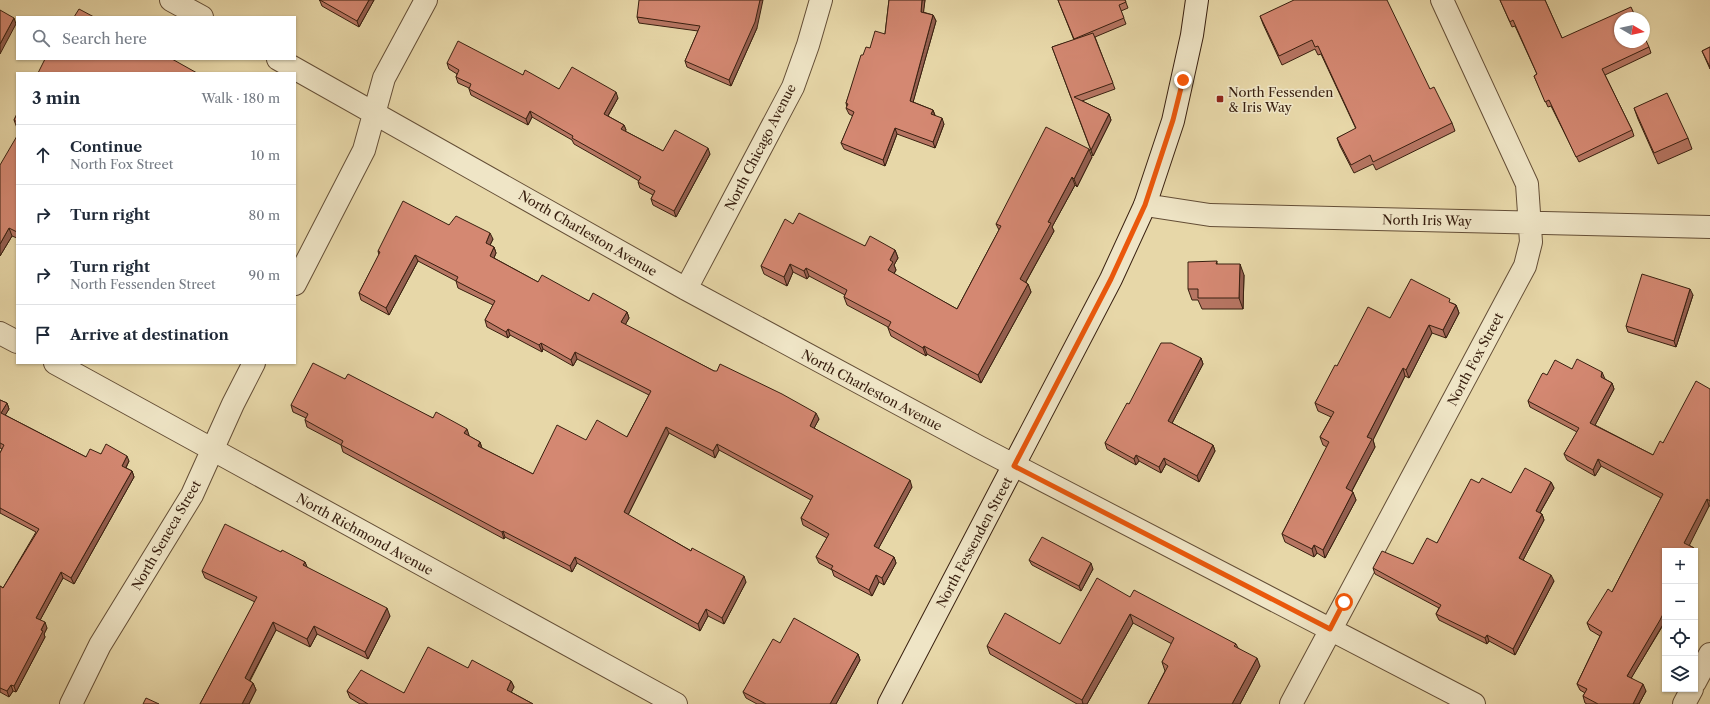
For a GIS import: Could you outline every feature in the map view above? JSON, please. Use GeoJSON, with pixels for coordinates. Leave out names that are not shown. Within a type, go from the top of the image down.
{"type":"FeatureCollection","features":[{"type":"Feature","properties":{"kind":"street"},"geometry":{"type":"LineString","coordinates":[[171,0],[200,16]]}},
{"type":"Feature","properties":{"kind":"street"},"geometry":{"type":"LineString","coordinates":[[296,282],[364,150],[384,78],[426,0]]}},
{"type":"Feature","properties":{"kind":"street","name":"North Chicago Avenue"},"geometry":{"type":"LineString","coordinates":[[686,289],[793,87],[808,45],[821,0]]}},
{"type":"Feature","properties":{"kind":"street","name":"North Fessenden Street"},"geometry":{"type":"LineString","coordinates":[[889,704],[1111,279],[1145,205],[1173,120],[1192,35],[1197,0]]}},
{"type":"Feature","properties":{"kind":"street","name":"North Fox Street"},"geometry":{"type":"LineString","coordinates":[[1291,704],[1525,266],[1531,242],[1531,223],[1527,184],[1442,0]]}},
{"type":"Feature","properties":{"kind":"street","name":"North Charleston Avenue"},"geometry":{"type":"LineString","coordinates":[[280,60],[375,112],[686,289],[1014,466],[1474,704]]}},
{"type":"Feature","properties":{"kind":"street","name":"North Iris Way"},"geometry":{"type":"LineString","coordinates":[[1145,205],[1210,215],[1710,227]]}},
{"type":"Feature","properties":{"kind":"street"},"geometry":{"type":"LineString","coordinates":[[0,333],[16,341]]}},
{"type":"Feature","properties":{"kind":"street","name":"North Richmond Avenue"},"geometry":{"type":"LineString","coordinates":[[57,364],[676,704]]}},
{"type":"Feature","properties":{"kind":"street","name":"North Seneca Street"},"geometry":{"type":"LineString","coordinates":[[71,704],[100,645],[192,495],[233,404],[253,364]]}},
{"type":"Feature","properties":{"kind":"street"},"geometry":{"type":"LineString","coordinates":[[1698,676],[1710,654]]}},
{"type":"Feature","properties":{"kind":"street"},"geometry":{"type":"LineString","coordinates":[[1684,704],[1690,692]]}},
{"type":"Feature","properties":{"kind":"building"},"geometry":{"type":"Polygon","coordinates":[[[320,0],[369,0],[357,21],[320,0]]]}},
{"type":"Feature","properties":{"kind":"building"},"geometry":{"type":"Polygon","coordinates":[[[639,0],[760,0],[755,22],[729,80],[685,61],[700,26],[637,17],[639,0]]]}},
{"type":"Feature","properties":{"kind":"building"},"geometry":{"type":"Polygon","coordinates":[[[889,0],[922,0],[921,12],[933,15],[910,101],[933,110],[931,114],[942,118],[933,142],[895,128],[883,160],[841,143],[854,112],[846,108],[848,104],[846,103],[861,55],[863,55],[866,47],[870,48],[875,31],[885,34],[889,0]]]}},
{"type":"Feature","properties":{"kind":"building"},"geometry":{"type":"Polygon","coordinates":[[[1058,0],[1125,0],[1126,2],[1119,5],[1124,18],[1074,39],[1058,0]]]}},
{"type":"Feature","properties":{"kind":"building"},"geometry":{"type":"Polygon","coordinates":[[[1294,0],[1387,0],[1430,89],[1434,87],[1452,123],[1373,162],[1370,155],[1351,165],[1337,138],[1356,128],[1318,46],[1315,47],[1312,40],[1279,56],[1260,16],[1294,0]]]}},
{"type":"Feature","properties":{"kind":"building"},"geometry":{"type":"Polygon","coordinates":[[[1500,0],[1545,0],[1562,38],[1614,15],[1614,48],[1647,48],[1602,69],[1632,130],[1576,157],[1549,100],[1545,102],[1534,76],[1537,74],[1513,20],[1510,22],[1500,0]]]}},
{"type":"Feature","properties":{"kind":"building"},"geometry":{"type":"Polygon","coordinates":[[[1631,7],[1633,12],[1620,12],[1631,7]]]}},
{"type":"Feature","properties":{"kind":"building"},"geometry":{"type":"Polygon","coordinates":[[[79,9],[92,16],[75,16],[79,9]]]}},
{"type":"Feature","properties":{"kind":"building"},"geometry":{"type":"Polygon","coordinates":[[[0,10],[14,18],[0,44],[0,10]]]}},
{"type":"Feature","properties":{"kind":"building"},"geometry":{"type":"Polygon","coordinates":[[[1093,33],[1113,83],[1074,97],[1109,114],[1091,150],[1052,47],[1093,33]]]}},
{"type":"Feature","properties":{"kind":"building"},"geometry":{"type":"Polygon","coordinates":[[[458,41],[523,75],[525,70],[559,89],[572,67],[616,92],[604,114],[624,125],[621,129],[663,151],[675,130],[708,148],[674,211],[651,199],[655,191],[638,182],[641,177],[572,138],[573,136],[530,111],[526,119],[469,89],[471,84],[456,77],[459,70],[447,63],[458,41]]]}},
{"type":"Feature","properties":{"kind":"building"},"geometry":{"type":"Polygon","coordinates":[[[1710,47],[1710,67],[1702,51],[1710,47]]]}},
{"type":"Feature","properties":{"kind":"building"},"geometry":{"type":"Polygon","coordinates":[[[44,60],[174,60],[195,72],[38,72],[44,60]]]}},
{"type":"Feature","properties":{"kind":"building"},"geometry":{"type":"Polygon","coordinates":[[[1667,93],[1688,138],[1654,153],[1634,108],[1667,93]]]}},
{"type":"Feature","properties":{"kind":"building"},"geometry":{"type":"Polygon","coordinates":[[[1046,127],[1089,149],[1074,179],[1072,177],[1048,222],[1051,223],[1020,279],[1028,284],[978,375],[924,346],[923,348],[888,328],[891,322],[844,297],[847,290],[806,268],[804,271],[790,264],[784,277],[761,266],[785,219],[793,224],[799,213],[865,246],[870,236],[895,250],[890,260],[893,262],[888,270],[957,309],[1001,226],[996,224],[1046,127]]]}},
{"type":"Feature","properties":{"kind":"building"},"geometry":{"type":"Polygon","coordinates":[[[16,138],[16,232],[9,228],[0,244],[0,165],[16,138]]]}},
{"type":"Feature","properties":{"kind":"building"},"geometry":{"type":"Polygon","coordinates":[[[403,201],[449,225],[456,216],[490,233],[486,243],[494,247],[490,256],[538,282],[542,275],[589,301],[593,293],[627,312],[621,322],[714,371],[717,371],[720,364],[782,394],[816,413],[810,426],[910,480],[874,546],[894,557],[882,578],[876,575],[869,590],[831,569],[833,566],[816,557],[829,534],[801,518],[813,496],[717,444],[713,451],[666,427],[624,512],[691,551],[692,548],[744,576],[722,618],[706,609],[698,624],[575,557],[570,566],[503,531],[502,532],[341,445],[343,441],[305,420],[308,414],[291,405],[313,363],[345,379],[348,374],[433,418],[436,412],[467,429],[464,433],[480,442],[478,446],[533,474],[557,425],[586,440],[597,420],[627,437],[651,391],[575,352],[571,360],[541,343],[539,345],[508,329],[506,332],[485,320],[495,301],[456,281],[458,277],[415,255],[386,308],[359,293],[380,252],[378,251],[403,201]]]}},
{"type":"Feature","properties":{"kind":"building"},"geometry":{"type":"Polygon","coordinates":[[[1217,261],[1216,264],[1240,264],[1239,298],[1198,298],[1198,289],[1188,289],[1188,262],[1217,261]]]}},
{"type":"Feature","properties":{"kind":"building"},"geometry":{"type":"Polygon","coordinates":[[[1642,274],[1690,289],[1674,341],[1626,326],[1642,274]]]}},
{"type":"Feature","properties":{"kind":"building"},"geometry":{"type":"Polygon","coordinates":[[[1411,279],[1450,299],[1449,302],[1456,305],[1443,330],[1429,325],[1406,370],[1403,368],[1367,437],[1372,439],[1346,488],[1353,492],[1323,550],[1314,545],[1312,549],[1282,534],[1329,442],[1320,437],[1334,412],[1315,403],[1335,365],[1337,366],[1368,307],[1390,318],[1411,279]]]}},
{"type":"Feature","properties":{"kind":"building"},"geometry":{"type":"Polygon","coordinates":[[[1161,343],[1171,343],[1201,358],[1168,421],[1213,445],[1197,476],[1164,458],[1159,467],[1136,455],[1134,459],[1105,443],[1127,403],[1129,404],[1161,343]]]}},
{"type":"Feature","properties":{"kind":"building"},"geometry":{"type":"Polygon","coordinates":[[[1577,359],[1602,372],[1601,377],[1612,383],[1590,423],[1653,455],[1660,441],[1663,443],[1696,381],[1710,389],[1710,501],[1707,499],[1684,543],[1694,548],[1662,548],[1662,616],[1627,676],[1643,684],[1633,704],[1598,704],[1583,696],[1587,689],[1577,684],[1602,632],[1587,623],[1608,589],[1612,592],[1663,494],[1598,459],[1593,470],[1564,454],[1579,428],[1528,401],[1542,374],[1547,375],[1555,360],[1572,369],[1577,359]]]}},
{"type":"Feature","properties":{"kind":"building"},"geometry":{"type":"Polygon","coordinates":[[[0,400],[7,403],[1,413],[86,457],[90,449],[101,454],[106,444],[127,456],[122,466],[132,471],[71,578],[61,572],[36,618],[45,622],[41,630],[43,631],[14,686],[11,685],[7,691],[0,688],[0,586],[3,588],[39,529],[0,508],[0,453],[4,445],[0,443],[0,400]]]}},
{"type":"Feature","properties":{"kind":"building"},"geometry":{"type":"Polygon","coordinates":[[[1525,468],[1551,482],[1536,511],[1542,514],[1519,558],[1551,575],[1513,649],[1487,635],[1485,638],[1436,614],[1441,605],[1373,568],[1382,551],[1413,564],[1427,538],[1437,543],[1471,479],[1479,483],[1482,478],[1511,493],[1525,468]]]}},
{"type":"Feature","properties":{"kind":"building"},"geometry":{"type":"Polygon","coordinates":[[[225,524],[281,552],[282,550],[305,562],[303,565],[387,608],[365,652],[314,626],[307,639],[273,622],[245,678],[253,683],[242,704],[200,704],[257,597],[202,571],[225,524]]]}},
{"type":"Feature","properties":{"kind":"building"},"geometry":{"type":"Polygon","coordinates":[[[1042,537],[1091,563],[1079,586],[1029,560],[1042,537]]]}},
{"type":"Feature","properties":{"kind":"building"},"geometry":{"type":"Polygon","coordinates":[[[1097,578],[1130,597],[1134,590],[1236,644],[1234,646],[1257,658],[1232,704],[1148,704],[1168,666],[1162,662],[1174,638],[1130,614],[1082,700],[987,646],[1005,613],[1060,644],[1097,578]]]}},
{"type":"Feature","properties":{"kind":"building"},"geometry":{"type":"Polygon","coordinates":[[[794,618],[858,654],[830,704],[766,704],[743,692],[773,639],[780,643],[794,618]]]}},
{"type":"Feature","properties":{"kind":"building"},"geometry":{"type":"Polygon","coordinates":[[[428,647],[468,668],[472,660],[511,681],[507,690],[533,704],[368,704],[347,691],[361,670],[404,693],[428,647]]]}},
{"type":"Feature","properties":{"kind":"building"},"geometry":{"type":"Polygon","coordinates":[[[146,698],[159,704],[143,704],[146,698]]]}},
{"type":"Feature","properties":{"kind":"place","name":"North Fessenden & Iris Way"},"geometry":{"type":"Point","coordinates":[1220,99]}},
{"type":"Feature","properties":{"kind":"route"},"geometry":{"type":"LineString","coordinates":[[1183,80],[1160,164],[1132,235],[1111,279],[1014,466],[1330,629],[1344,602]]}}]}
